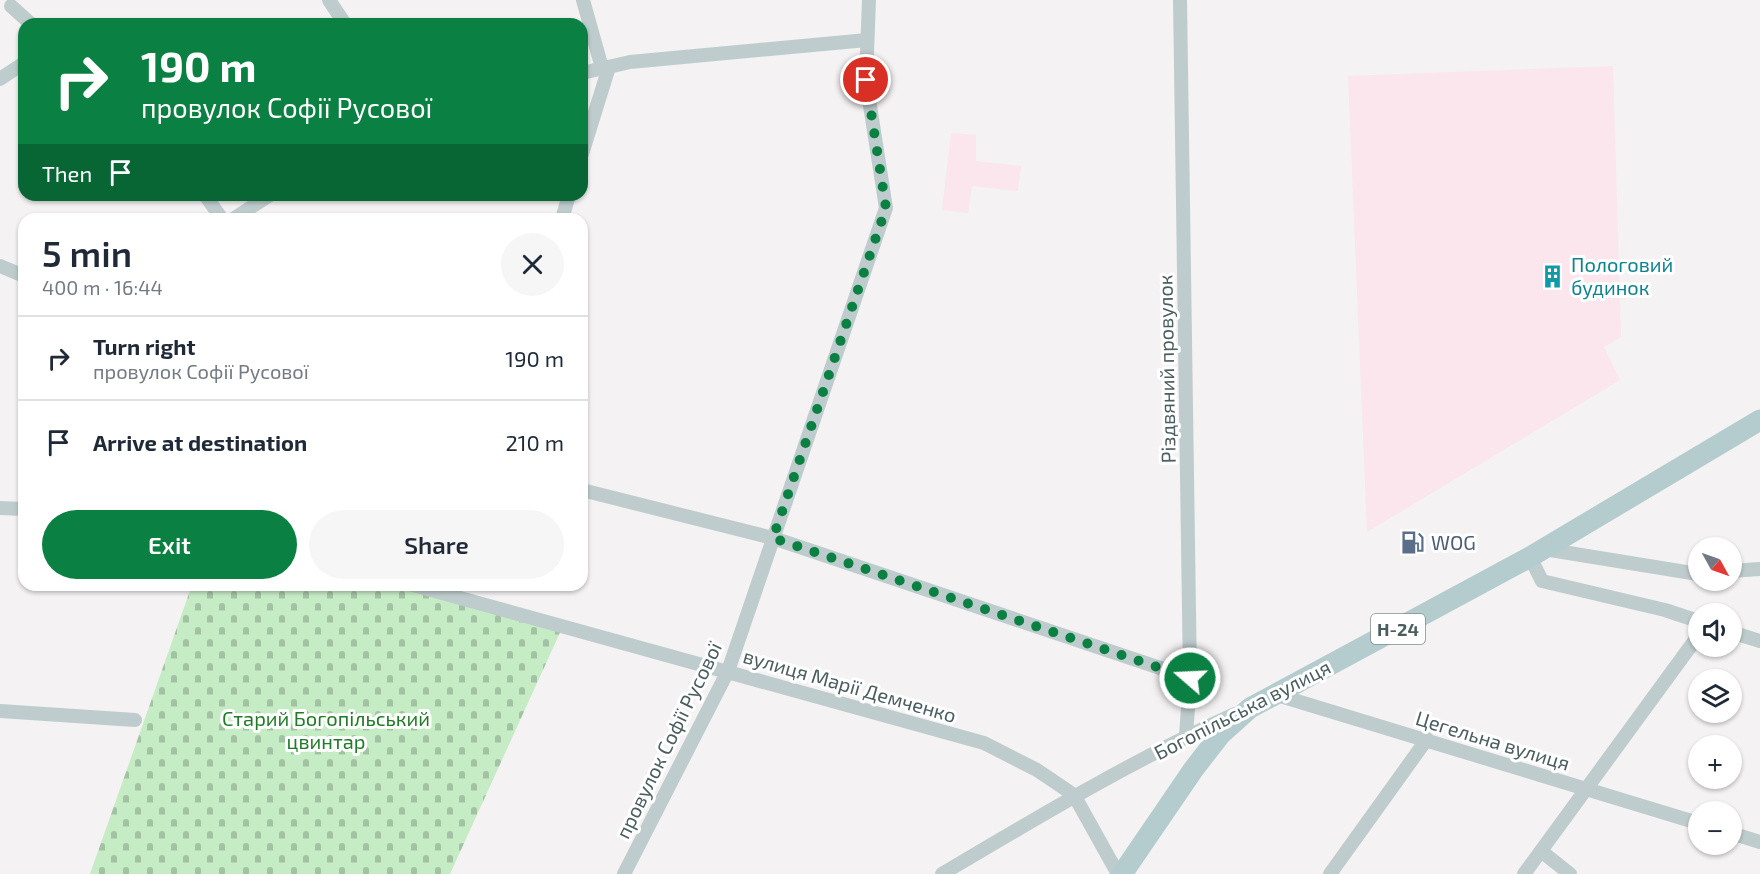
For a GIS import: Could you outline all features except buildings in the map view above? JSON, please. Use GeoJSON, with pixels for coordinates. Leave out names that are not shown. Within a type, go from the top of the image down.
{"type":"FeatureCollection","features":[{"type":"Feature","properties":{"kind":"main road","name":"Богопільська вулиця"},"geometry":{"type":"LineString","coordinates":[[1250,708],[1537,553],[1760,420]]}},
{"type":"Feature","properties":{"kind":"main road","name":"Н-24"},"geometry":{"type":"LineString","coordinates":[[1120,874],[1220,735],[1250,708]]}},
{"type":"Feature","properties":{"kind":"street"},"geometry":{"type":"LineString","coordinates":[[329,0],[341,18]]}},
{"type":"Feature","properties":{"kind":"street"},"geometry":{"type":"LineString","coordinates":[[584,0],[605,68],[588,132]]}},
{"type":"Feature","properties":{"kind":"street","name":"провулок Софії Русової"},"geometry":{"type":"LineString","coordinates":[[624,874],[728,671],[886,208],[866,80],[868,0]]}},
{"type":"Feature","properties":{"kind":"street","name":"Різдвяний провулок"},"geometry":{"type":"LineString","coordinates":[[1180,0],[1190,678],[1186,736]]}},
{"type":"Feature","properties":{"kind":"street"},"geometry":{"type":"LineString","coordinates":[[11,6],[24,18]]}},
{"type":"Feature","properties":{"kind":"street"},"geometry":{"type":"LineString","coordinates":[[588,72],[630,62],[867,40]]}},
{"type":"Feature","properties":{"kind":"street"},"geometry":{"type":"LineString","coordinates":[[0,79],[18,67]]}},
{"type":"Feature","properties":{"kind":"street"},"geometry":{"type":"LineString","coordinates":[[243,213],[261,201]]}},
{"type":"Feature","properties":{"kind":"street"},"geometry":{"type":"LineString","coordinates":[[0,266],[18,274]]}},
{"type":"Feature","properties":{"kind":"street"},"geometry":{"type":"LineString","coordinates":[[588,492],[773,538],[1190,678]]}},
{"type":"Feature","properties":{"kind":"street"},"geometry":{"type":"LineString","coordinates":[[0,508],[18,509]]}},
{"type":"Feature","properties":{"kind":"street"},"geometry":{"type":"LineString","coordinates":[[1688,573],[1537,553],[1542,581],[1665,610],[1688,618]]}},
{"type":"Feature","properties":{"kind":"street"},"geometry":{"type":"LineString","coordinates":[[1742,570],[1760,569]]}},
{"type":"Feature","properties":{"kind":"street","name":"вулиця Марії Демченко"},"geometry":{"type":"LineString","coordinates":[[454,591],[984,743],[1037,770],[1074,795],[1120,874]]}},
{"type":"Feature","properties":{"kind":"street"},"geometry":{"type":"LineString","coordinates":[[1742,635],[1760,641]]}},
{"type":"Feature","properties":{"kind":"street"},"geometry":{"type":"LineString","coordinates":[[1524,874],[1688,650]]}},
{"type":"Feature","properties":{"kind":"street","name":"Цегельна вулиця"},"geometry":{"type":"LineString","coordinates":[[1277,694],[1338,715],[1427,739],[1688,820]]}},
{"type":"Feature","properties":{"kind":"street","name":"Богопільська вулиця"},"geometry":{"type":"LineString","coordinates":[[942,874],[1074,795],[1186,736],[1250,708]]}},
{"type":"Feature","properties":{"kind":"street"},"geometry":{"type":"LineString","coordinates":[[0,711],[135,720]]}},
{"type":"Feature","properties":{"kind":"street"},"geometry":{"type":"LineString","coordinates":[[1330,874],[1427,739]]}},
{"type":"Feature","properties":{"kind":"street"},"geometry":{"type":"LineString","coordinates":[[1742,836],[1760,842]]}},
{"type":"Feature","properties":{"kind":"street"},"geometry":{"type":"LineString","coordinates":[[1541,851],[1570,874]]}},
{"type":"Feature","properties":{"kind":"shaded area"},"geometry":{"type":"Polygon","coordinates":[[[1613,66],[1621,337],[1604,347],[1620,380],[1367,532],[1348,76],[1613,66]]]}},
{"type":"Feature","properties":{"kind":"shaded area"},"geometry":{"type":"Polygon","coordinates":[[[951,133],[976,135],[976,161],[1021,166],[1018,191],[972,186],[968,213],[942,210],[951,133]]]}},
{"type":"Feature","properties":{"kind":"green space","name":"Старий Богопільський цвинтар"},"geometry":{"type":"Polygon","coordinates":[[[190,591],[431,591],[563,626],[450,874],[90,874],[190,591]]]}},
{"type":"Feature","properties":{"kind":"place","name":"Пологовий будинок"},"geometry":{"type":"Point","coordinates":[1553,276]}},
{"type":"Feature","properties":{"kind":"place","name":"WOG"},"geometry":{"type":"Point","coordinates":[1413,542]}},
{"type":"Feature","properties":{"kind":"route"},"geometry":{"type":"LineString","coordinates":[[866,80],[886,208],[773,538],[1190,678]]}}]}
